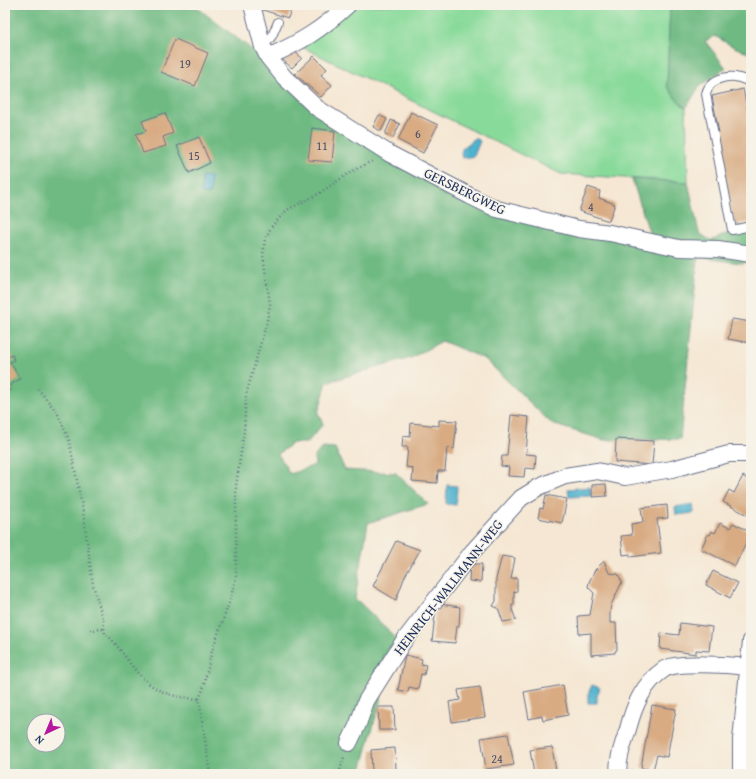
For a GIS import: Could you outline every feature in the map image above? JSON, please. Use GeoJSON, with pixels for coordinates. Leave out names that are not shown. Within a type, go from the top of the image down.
{"type":"FeatureCollection","features":[{"type":"Feature","properties":{"kind":"street","name":"GERSBERGWEG"},"geometry":{"type":"LineString","coordinates":[[252,5],[265,52],[284,77],[317,108],[390,154],[498,209],[579,229],[610,233],[679,248],[718,249],[751,254]]}},
{"type":"Feature","properties":{"kind":"street"},"geometry":{"type":"LineString","coordinates":[[265,52],[298,43],[312,35],[348,5]]}},
{"type":"Feature","properties":{"kind":"street","name":"HEINRICH-WALLMANN-WEG"},"geometry":{"type":"LineString","coordinates":[[349,743],[358,724],[366,701],[403,642],[473,551],[521,498],[539,487],[565,476],[597,471],[625,477],[672,469],[729,454],[751,454]]}},
{"type":"Feature","properties":{"kind":"street"},"geometry":{"type":"LineString","coordinates":[[741,774],[741,740],[751,641]]}},
{"type":"Feature","properties":{"kind":"street"},"geometry":{"type":"LineString","coordinates":[[619,774],[618,770],[622,749],[633,708],[643,690],[664,669],[707,664],[748,667]]}},
{"type":"Feature","properties":{"kind":"lane"},"geometry":{"type":"LineString","coordinates":[[265,52],[278,22]]}},
{"type":"Feature","properties":{"kind":"lane"},"geometry":{"type":"LineString","coordinates":[[751,84],[742,78],[724,78],[711,85],[706,94],[732,230],[751,226]]}},
{"type":"Feature","properties":{"kind":"path"},"geometry":{"type":"LineString","coordinates":[[210,774],[199,699],[203,690],[211,654],[230,600],[236,577],[236,486],[244,438],[246,395],[267,321],[270,304],[263,255],[266,239],[277,221],[294,206],[318,194],[361,166],[390,154]]}},
{"type":"Feature","properties":{"kind":"path"},"geometry":{"type":"LineString","coordinates":[[38,389],[57,412],[70,440],[83,511],[93,585],[103,619],[105,634]]}},
{"type":"Feature","properties":{"kind":"path"},"geometry":{"type":"LineString","coordinates":[[90,630],[105,630],[105,634],[113,641],[138,674],[151,687],[173,696],[199,699]]}},
{"type":"Feature","properties":{"kind":"green space"},"geometry":{"type":"Polygon","coordinates":[[[5,5],[195,6],[259,55],[291,90],[481,210],[651,238],[632,179],[688,182],[699,233],[711,241],[727,234],[751,231],[751,262],[741,263],[698,257],[680,439],[604,440],[552,424],[485,359],[442,341],[411,358],[327,382],[318,413],[323,424],[307,443],[293,443],[278,454],[290,474],[315,465],[314,457],[323,447],[335,448],[345,470],[396,473],[428,504],[368,523],[355,598],[397,639],[360,774],[5,774],[5,5]]]}},
{"type":"Feature","properties":{"kind":"green space"},"geometry":{"type":"Polygon","coordinates":[[[332,5],[670,5],[667,86],[676,99],[686,108],[688,182],[561,174],[302,47],[336,8],[332,5]]]}},
{"type":"Feature","properties":{"kind":"green space"},"geometry":{"type":"Polygon","coordinates":[[[670,5],[751,5],[751,58],[750,54],[715,36],[705,41],[726,68],[699,87],[686,108],[676,99],[667,86],[670,5]]]}},
{"type":"Feature","properties":{"kind":"water"},"geometry":{"type":"Polygon","coordinates":[[[474,139],[478,139],[480,141],[474,156],[463,158],[461,155],[462,149],[474,139]]]}},
{"type":"Feature","properties":{"kind":"water"},"geometry":{"type":"Polygon","coordinates":[[[202,176],[211,177],[210,194],[201,194],[202,176]]]}},
{"type":"Feature","properties":{"kind":"water"},"geometry":{"type":"Polygon","coordinates":[[[447,485],[457,486],[456,505],[446,504],[447,485]]]}},
{"type":"Feature","properties":{"kind":"water"},"geometry":{"type":"Polygon","coordinates":[[[590,487],[591,496],[569,497],[568,489],[590,487]]]}},
{"type":"Feature","properties":{"kind":"water"},"geometry":{"type":"Polygon","coordinates":[[[693,504],[694,513],[676,515],[675,507],[693,504]]]}},
{"type":"Feature","properties":{"kind":"water"},"geometry":{"type":"Polygon","coordinates":[[[592,685],[600,688],[597,696],[597,703],[588,703],[588,694],[592,685]]]}},
{"type":"Feature","properties":{"kind":"building"},"geometry":{"type":"Polygon","coordinates":[[[265,5],[293,5],[288,18],[263,10],[265,5]]]}},
{"type":"Feature","properties":{"kind":"building"},"geometry":{"type":"Polygon","coordinates":[[[175,39],[208,53],[195,86],[161,72],[175,39]]]}},
{"type":"Feature","properties":{"kind":"building"},"geometry":{"type":"Polygon","coordinates":[[[293,50],[302,58],[292,68],[283,60],[293,50]]]}},
{"type":"Feature","properties":{"kind":"building"},"geometry":{"type":"Polygon","coordinates":[[[314,56],[327,69],[321,75],[332,85],[321,97],[295,74],[314,56]]]}},
{"type":"Feature","properties":{"kind":"building"},"geometry":{"type":"Polygon","coordinates":[[[743,89],[751,126],[751,222],[734,225],[717,134],[719,133],[712,96],[743,89]]]}},
{"type":"Feature","properties":{"kind":"building"},"geometry":{"type":"Polygon","coordinates":[[[411,112],[438,125],[423,153],[398,140],[411,112]]]}},
{"type":"Feature","properties":{"kind":"building"},"geometry":{"type":"Polygon","coordinates":[[[165,113],[173,133],[163,137],[166,146],[143,153],[136,134],[146,131],[142,121],[165,113]]]}},
{"type":"Feature","properties":{"kind":"building"},"geometry":{"type":"Polygon","coordinates":[[[379,115],[387,119],[381,131],[373,127],[379,115]]]}},
{"type":"Feature","properties":{"kind":"building"},"geometry":{"type":"Polygon","coordinates":[[[391,120],[400,124],[393,138],[385,134],[391,120]]]}},
{"type":"Feature","properties":{"kind":"building"},"geometry":{"type":"Polygon","coordinates":[[[312,128],[335,131],[332,162],[308,160],[312,128]]]}},
{"type":"Feature","properties":{"kind":"building"},"geometry":{"type":"Polygon","coordinates":[[[199,137],[210,163],[189,173],[177,146],[199,137]]]}},
{"type":"Feature","properties":{"kind":"building"},"geometry":{"type":"Polygon","coordinates":[[[588,187],[600,191],[599,198],[615,204],[609,221],[579,211],[588,187]]]}},
{"type":"Feature","properties":{"kind":"building"},"geometry":{"type":"Polygon","coordinates":[[[732,319],[751,322],[751,343],[728,339],[732,319]]]}},
{"type":"Feature","properties":{"kind":"building"},"geometry":{"type":"Polygon","coordinates":[[[12,355],[14,360],[10,362],[20,379],[10,385],[12,389],[5,393],[5,359],[12,355]]]}},
{"type":"Feature","properties":{"kind":"building"},"geometry":{"type":"Polygon","coordinates":[[[511,415],[529,417],[526,454],[536,455],[535,469],[525,468],[524,477],[508,476],[509,467],[501,466],[502,456],[507,456],[511,415]]]}},
{"type":"Feature","properties":{"kind":"building"},"geometry":{"type":"Polygon","coordinates":[[[439,420],[457,421],[454,449],[447,448],[445,471],[438,471],[437,483],[412,481],[413,468],[406,467],[408,447],[402,447],[403,436],[410,437],[411,423],[439,426],[439,420]]]}},
{"type":"Feature","properties":{"kind":"building"},"geometry":{"type":"Polygon","coordinates":[[[616,439],[654,441],[652,465],[615,462],[616,439]]]}},
{"type":"Feature","properties":{"kind":"building"},"geometry":{"type":"Polygon","coordinates":[[[743,476],[751,481],[751,517],[723,502],[729,490],[734,493],[743,476]]]}},
{"type":"Feature","properties":{"kind":"building"},"geometry":{"type":"Polygon","coordinates":[[[606,484],[607,496],[592,497],[592,485],[606,484]]]}},
{"type":"Feature","properties":{"kind":"building"},"geometry":{"type":"Polygon","coordinates":[[[546,495],[567,499],[562,523],[538,518],[540,508],[543,509],[546,495]]]}},
{"type":"Feature","properties":{"kind":"building"},"geometry":{"type":"Polygon","coordinates":[[[667,505],[668,518],[657,519],[661,553],[630,557],[630,554],[623,555],[621,536],[632,535],[631,524],[643,522],[641,508],[667,505]]]}},
{"type":"Feature","properties":{"kind":"building"},"geometry":{"type":"Polygon","coordinates":[[[720,523],[730,528],[733,523],[751,532],[735,566],[701,549],[708,534],[710,535],[712,531],[715,533],[720,523]]]}},
{"type":"Feature","properties":{"kind":"building"},"geometry":{"type":"Polygon","coordinates":[[[396,541],[420,550],[405,576],[396,600],[373,586],[396,541]]]}},
{"type":"Feature","properties":{"kind":"building"},"geometry":{"type":"Polygon","coordinates":[[[502,556],[515,558],[511,579],[517,578],[517,591],[514,592],[514,605],[512,605],[516,620],[503,622],[498,608],[493,606],[496,601],[496,579],[502,556]]]}},
{"type":"Feature","properties":{"kind":"building"},"geometry":{"type":"Polygon","coordinates":[[[604,561],[609,573],[618,574],[622,582],[611,605],[610,613],[610,623],[616,623],[617,650],[615,653],[591,655],[591,633],[579,634],[578,616],[590,615],[594,593],[588,587],[589,582],[595,570],[604,561]]]}},
{"type":"Feature","properties":{"kind":"building"},"geometry":{"type":"Polygon","coordinates":[[[470,564],[482,564],[481,582],[469,581],[470,564]]]}},
{"type":"Feature","properties":{"kind":"building"},"geometry":{"type":"Polygon","coordinates":[[[713,571],[738,583],[730,598],[706,585],[713,571]]]}},
{"type":"Feature","properties":{"kind":"building"},"geometry":{"type":"Polygon","coordinates":[[[440,604],[460,607],[459,626],[457,626],[455,643],[432,641],[435,615],[440,604]]]}},
{"type":"Feature","properties":{"kind":"building"},"geometry":{"type":"Polygon","coordinates":[[[680,623],[712,627],[709,651],[696,650],[696,654],[660,649],[661,633],[679,635],[680,623]]]}},
{"type":"Feature","properties":{"kind":"building"},"geometry":{"type":"Polygon","coordinates":[[[405,655],[422,659],[421,664],[426,665],[424,675],[421,674],[418,689],[409,687],[408,692],[398,690],[405,655]]]}},
{"type":"Feature","properties":{"kind":"building"},"geometry":{"type":"Polygon","coordinates":[[[563,685],[568,715],[543,720],[542,716],[529,719],[524,692],[563,685]]]}},
{"type":"Feature","properties":{"kind":"building"},"geometry":{"type":"Polygon","coordinates":[[[480,687],[485,717],[452,722],[449,702],[460,700],[458,690],[480,687]]]}},
{"type":"Feature","properties":{"kind":"building"},"geometry":{"type":"Polygon","coordinates":[[[652,705],[676,709],[667,757],[657,755],[653,770],[641,768],[652,705]]]}},
{"type":"Feature","properties":{"kind":"building"},"geometry":{"type":"Polygon","coordinates":[[[378,707],[394,707],[395,730],[379,730],[378,707]]]}},
{"type":"Feature","properties":{"kind":"building"},"geometry":{"type":"Polygon","coordinates":[[[508,734],[514,765],[486,769],[481,738],[508,734]]]}},
{"type":"Feature","properties":{"kind":"building"},"geometry":{"type":"Polygon","coordinates":[[[552,747],[556,771],[547,772],[547,774],[534,774],[530,750],[552,747]]]}},
{"type":"Feature","properties":{"kind":"building"},"geometry":{"type":"Polygon","coordinates":[[[395,748],[396,770],[372,772],[371,750],[395,748]]]}},
{"type":"Feature","properties":{"kind":"building"},"geometry":{"type":"Polygon","coordinates":[[[633,770],[633,774],[624,774],[624,771],[633,770]]]}}]}
